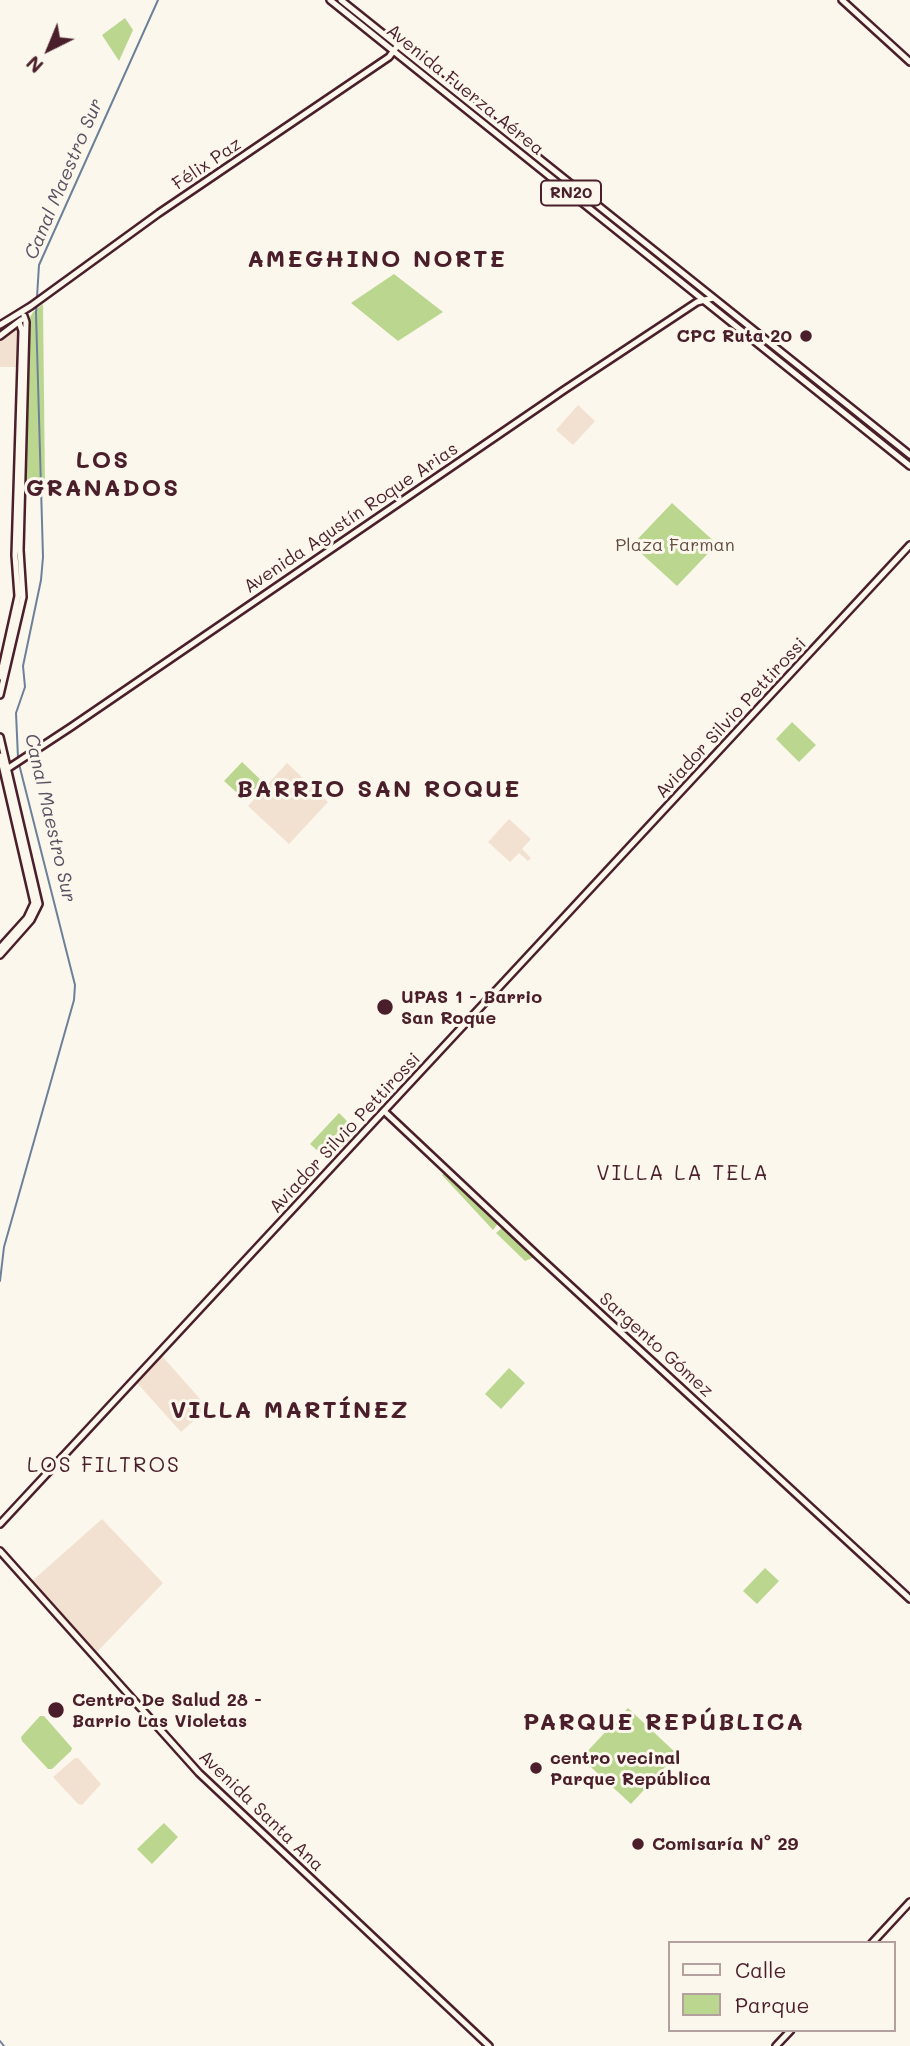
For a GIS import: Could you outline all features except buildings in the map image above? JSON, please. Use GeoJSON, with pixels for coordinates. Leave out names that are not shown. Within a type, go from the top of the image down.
{"type":"FeatureCollection","features":[{"type":"Feature","properties":{"kind":"main road","name":"Avenida Fuerza Aérea"},"geometry":{"type":"LineString","coordinates":[[330,0],[910,466]]}},
{"type":"Feature","properties":{"kind":"main road","name":"Avenida Fuerza Aérea"},"geometry":{"type":"LineString","coordinates":[[341,0],[907,452]]}},
{"type":"Feature","properties":{"kind":"main road"},"geometry":{"type":"LineString","coordinates":[[842,0],[910,62]]}},
{"type":"Feature","properties":{"kind":"main road","name":"Félix Paz"},"geometry":{"type":"LineString","coordinates":[[0,325],[339,91],[394,51],[398,45]]}},
{"type":"Feature","properties":{"kind":"main road","name":"Avenida Agustín Roque Arias"},"geometry":{"type":"LineString","coordinates":[[6,769],[564,390],[703,299],[713,298]]}},
{"type":"Feature","properties":{"kind":"main road","name":"Félix Paz"},"geometry":{"type":"LineString","coordinates":[[0,336],[19,322],[31,306]]}},
{"type":"Feature","properties":{"kind":"main road"},"geometry":{"type":"LineString","coordinates":[[0,695],[23,597],[20,550],[26,322],[24,316]]}},
{"type":"Feature","properties":{"kind":"main road"},"geometry":{"type":"LineString","coordinates":[[0,677],[18,596],[15,555],[22,331],[19,322]]}},
{"type":"Feature","properties":{"kind":"main road"},"geometry":{"type":"LineString","coordinates":[[790,369],[795,367],[832,393]]}},
{"type":"Feature","properties":{"kind":"main road","name":"Aviador Silvio Pettirossi"},"geometry":{"type":"LineString","coordinates":[[0,1524],[910,545]]}},
{"type":"Feature","properties":{"kind":"main road"},"geometry":{"type":"LineString","coordinates":[[0,737],[34,903],[27,918],[0,948]]}},
{"type":"Feature","properties":{"kind":"main road"},"geometry":{"type":"LineString","coordinates":[[0,755],[6,769],[39,904],[31,920],[0,955]]}},
{"type":"Feature","properties":{"kind":"main road","name":"Sargento Gómez"},"geometry":{"type":"LineString","coordinates":[[384,1111],[910,1599]]}},
{"type":"Feature","properties":{"kind":"main road","name":"Avenida Santa Ana"},"geometry":{"type":"LineString","coordinates":[[0,1551],[199,1773],[489,2046]]}},
{"type":"Feature","properties":{"kind":"main road"},"geometry":{"type":"LineString","coordinates":[[874,1941],[910,1902]]}},
{"type":"Feature","properties":{"kind":"main road"},"geometry":{"type":"LineString","coordinates":[[776,2046],[789,2032]]}},
{"type":"Feature","properties":{"kind":"shaded area"},"geometry":{"type":"Polygon","coordinates":[[[18,327],[17,367],[0,367],[0,339],[18,327]]]}},
{"type":"Feature","properties":{"kind":"shaded area"},"geometry":{"type":"Polygon","coordinates":[[[578,405],[595,421],[573,445],[556,430],[578,405]]]}},
{"type":"Feature","properties":{"kind":"shaded area"},"geometry":{"type":"Polygon","coordinates":[[[287,763],[328,802],[289,844],[248,806],[287,763]]]}},
{"type":"Feature","properties":{"kind":"shaded area"},"geometry":{"type":"Polygon","coordinates":[[[509,819],[531,839],[522,849],[531,858],[528,861],[519,853],[510,862],[488,842],[509,819]]]}},
{"type":"Feature","properties":{"kind":"shaded area"},"geometry":{"type":"Polygon","coordinates":[[[162,1356],[208,1408],[181,1432],[137,1383],[162,1356]]]}},
{"type":"Feature","properties":{"kind":"shaded area"},"geometry":{"type":"Polygon","coordinates":[[[102,1519],[163,1583],[96,1653],[31,1582],[102,1519]]]}},
{"type":"Feature","properties":{"kind":"shaded area"},"geometry":{"type":"Polygon","coordinates":[[[78,1758],[101,1784],[82,1805],[53,1777],[78,1758]]]}},
{"type":"Feature","properties":{"kind":"green space"},"geometry":{"type":"Polygon","coordinates":[[[125,18],[133,30],[119,61],[102,35],[125,18]]]}},
{"type":"Feature","properties":{"kind":"green space"},"geometry":{"type":"Polygon","coordinates":[[[394,274],[443,312],[398,341],[351,303],[394,274]]]}},
{"type":"Feature","properties":{"kind":"green space"},"geometry":{"type":"Polygon","coordinates":[[[43,304],[45,488],[24,489],[28,321],[33,312],[43,304]]]}},
{"type":"Feature","properties":{"kind":"green space","name":"Plaza Farman"},"geometry":{"type":"Polygon","coordinates":[[[672,503],[717,544],[677,586],[632,545],[672,503]]]}},
{"type":"Feature","properties":{"kind":"green space"},"geometry":{"type":"Polygon","coordinates":[[[792,722],[816,745],[799,762],[776,739],[792,722]]]}},
{"type":"Feature","properties":{"kind":"green space"},"geometry":{"type":"Polygon","coordinates":[[[242,762],[262,781],[245,800],[224,781],[242,762]]]}},
{"type":"Feature","properties":{"kind":"green space"},"geometry":{"type":"Polygon","coordinates":[[[339,1113],[357,1131],[329,1161],[310,1144],[339,1113]]]}},
{"type":"Feature","properties":{"kind":"green space"},"geometry":{"type":"Polygon","coordinates":[[[446,1172],[499,1222],[493,1230],[442,1175],[446,1172]]]}},
{"type":"Feature","properties":{"kind":"green space"},"geometry":{"type":"Polygon","coordinates":[[[503,1227],[535,1257],[525,1261],[496,1233],[503,1227]]]}},
{"type":"Feature","properties":{"kind":"green space"},"geometry":{"type":"Polygon","coordinates":[[[509,1368],[525,1383],[501,1409],[485,1394],[509,1368]]]}},
{"type":"Feature","properties":{"kind":"green space"},"geometry":{"type":"Polygon","coordinates":[[[765,1568],[779,1581],[757,1604],[743,1591],[765,1568]]]}},
{"type":"Feature","properties":{"kind":"green space"},"geometry":{"type":"Polygon","coordinates":[[[628,1708],[677,1754],[631,1804],[581,1758],[628,1708]]]}},
{"type":"Feature","properties":{"kind":"green space"},"geometry":{"type":"Polygon","coordinates":[[[40,1716],[44,1716],[72,1748],[52,1769],[48,1769],[21,1737],[40,1716]]]}},
{"type":"Feature","properties":{"kind":"green space"},"geometry":{"type":"Polygon","coordinates":[[[164,1823],[178,1837],[152,1864],[137,1849],[164,1823]]]}},
{"type":"Feature","properties":{"kind":"waterway","name":"Canal Maestro Sur"},"geometry":{"type":"LineString","coordinates":[[18,758],[16,713],[25,687],[23,666],[41,580],[43,557],[36,313],[39,265],[158,0]]}},
{"type":"Feature","properties":{"kind":"waterway","name":"Canal Maestro Sur"},"geometry":{"type":"LineString","coordinates":[[0,1281],[4,1247],[74,1000],[75,985],[19,764]]}},
{"type":"Feature","properties":{"kind":"waterway","name":"Canal Maestro Sur"},"geometry":{"type":"LineString","coordinates":[[0,2041],[4,2046]]}},
{"type":"Feature","properties":{"kind":"place","name":"CPC Ruta 20"},"geometry":{"type":"Point","coordinates":[806,336]}},
{"type":"Feature","properties":{"kind":"place","name":"UPAS 1 - Barrio San Roque"},"geometry":{"type":"Point","coordinates":[385,1007]}},
{"type":"Feature","properties":{"kind":"place","name":"Centro De Salud 28 - Barrio Las Violetas"},"geometry":{"type":"Point","coordinates":[56,1710]}},
{"type":"Feature","properties":{"kind":"place","name":"centro vecinal Parque República"},"geometry":{"type":"Point","coordinates":[536,1768]}},
{"type":"Feature","properties":{"kind":"place","name":"Comisaría N° 29"},"geometry":{"type":"Point","coordinates":[638,1844]}},
{"type":"Feature","properties":{"kind":"district","name":"AMEGHINO NORTE"},"geometry":{"type":"Point","coordinates":[377,260]}},
{"type":"Feature","properties":{"kind":"district","name":"LOS GRANADOS"},"geometry":{"type":"Point","coordinates":[103,475]}},
{"type":"Feature","properties":{"kind":"district","name":"BARRIO SAN ROQUE"},"geometry":{"type":"Point","coordinates":[379,790]}},
{"type":"Feature","properties":{"kind":"district","name":"VILLA LA TELA"},"geometry":{"type":"Point","coordinates":[683,1174]}},
{"type":"Feature","properties":{"kind":"district","name":"VILLA MARTÍNEZ"},"geometry":{"type":"Point","coordinates":[290,1411]}},
{"type":"Feature","properties":{"kind":"district","name":"LOS FILTROS"},"geometry":{"type":"Point","coordinates":[104,1466]}},
{"type":"Feature","properties":{"kind":"district","name":"PARQUE REPÚBLICA"},"geometry":{"type":"Point","coordinates":[664,1723]}}]}
